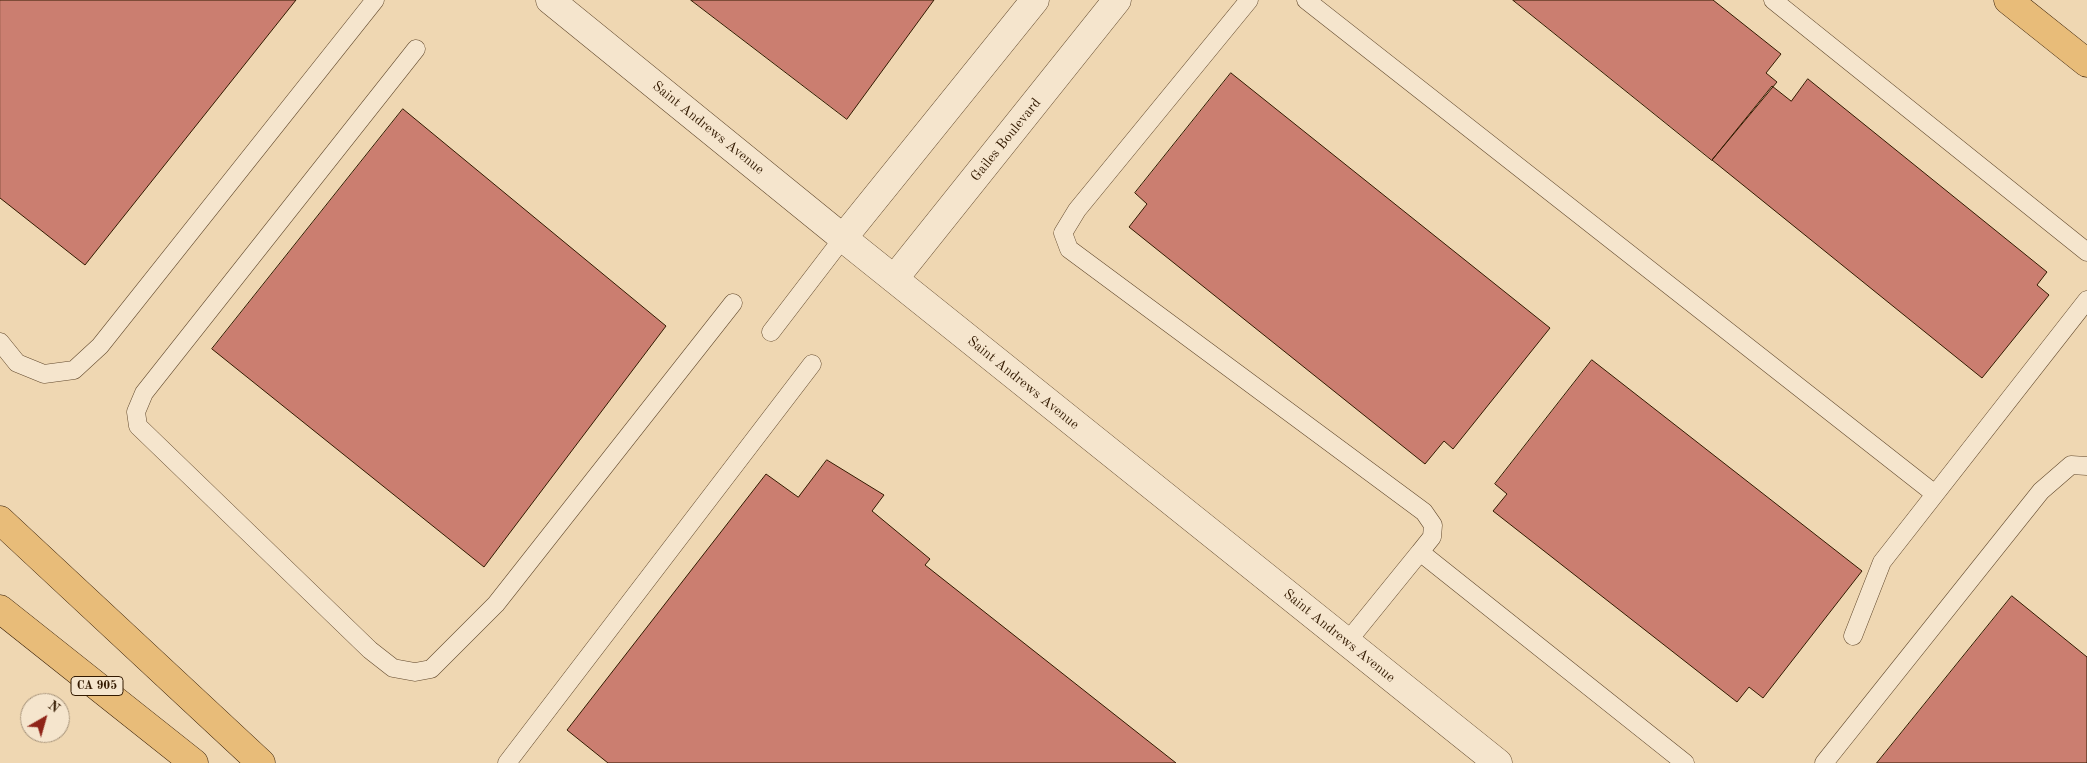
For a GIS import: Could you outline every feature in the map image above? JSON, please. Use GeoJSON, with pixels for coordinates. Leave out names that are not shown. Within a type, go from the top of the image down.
{"type":"FeatureCollection","features":[{"type":"Feature","properties":{"kind":"main road"},"geometry":{"type":"LineString","coordinates":[[2008,0],[2087,63]]}},
{"type":"Feature","properties":{"kind":"main road"},"geometry":{"type":"LineString","coordinates":[[0,520],[262,763]]}},
{"type":"Feature","properties":{"kind":"main road","name":"CA 905"},"geometry":{"type":"LineString","coordinates":[[0,609],[194,763]]}},
{"type":"Feature","properties":{"kind":"street","name":"Saint Andrews Avenue"},"geometry":{"type":"LineString","coordinates":[[550,0],[843,238],[1498,763]]}},
{"type":"Feature","properties":{"kind":"street"},"geometry":{"type":"LineString","coordinates":[[843,238],[1034,0]]}},
{"type":"Feature","properties":{"kind":"street","name":"Gailes Boulevard"},"geometry":{"type":"LineString","coordinates":[[894,279],[1118,0]]}},
{"type":"Feature","properties":{"kind":"lane"},"geometry":{"type":"LineString","coordinates":[[0,342],[17,363],[44,374],[74,370],[100,346],[376,0]]}},
{"type":"Feature","properties":{"kind":"lane"},"geometry":{"type":"LineString","coordinates":[[1249,0],[1077,210],[1063,233],[1069,249],[1424,512],[1434,525],[1432,537],[1347,642]]}},
{"type":"Feature","properties":{"kind":"lane"},"geometry":{"type":"LineString","coordinates":[[1306,0],[1935,494]]}},
{"type":"Feature","properties":{"kind":"lane"},"geometry":{"type":"LineString","coordinates":[[1773,0],[2087,252]]}},
{"type":"Feature","properties":{"kind":"lane"},"geometry":{"type":"LineString","coordinates":[[416,49],[144,393],[136,412],[138,426],[370,650],[393,668],[415,672],[431,669],[496,604],[733,303]]}},
{"type":"Feature","properties":{"kind":"lane"},"geometry":{"type":"LineString","coordinates":[[771,332],[843,238]]}},
{"type":"Feature","properties":{"kind":"lane"},"geometry":{"type":"LineString","coordinates":[[1853,636],[1882,562],[2087,300]]}},
{"type":"Feature","properties":{"kind":"lane"},"geometry":{"type":"LineString","coordinates":[[507,763],[812,364]]}},
{"type":"Feature","properties":{"kind":"lane"},"geometry":{"type":"LineString","coordinates":[[1824,763],[2040,491],[2071,464],[2087,466]]}},
{"type":"Feature","properties":{"kind":"lane"},"geometry":{"type":"LineString","coordinates":[[1420,552],[1685,763]]}},
{"type":"Feature","properties":{"kind":"building"},"geometry":{"type":"Polygon","coordinates":[[[0,0],[296,0],[85,265],[0,198],[0,0]]]}},
{"type":"Feature","properties":{"kind":"building"},"geometry":{"type":"Polygon","coordinates":[[[691,0],[934,0],[847,119],[691,0]]]}},
{"type":"Feature","properties":{"kind":"building"},"geometry":{"type":"Polygon","coordinates":[[[1513,0],[1713,0],[1781,54],[1766,73],[1777,82],[1712,160],[1513,0]]]}},
{"type":"Feature","properties":{"kind":"building"},"geometry":{"type":"Polygon","coordinates":[[[1231,73],[1550,328],[1453,449],[1444,441],[1425,464],[1129,227],[1147,204],[1135,193],[1231,73]]]}},
{"type":"Feature","properties":{"kind":"building"},"geometry":{"type":"Polygon","coordinates":[[[1808,79],[2047,272],[2037,285],[2049,295],[1982,378],[1712,160],[1772,86],[1791,101],[1808,79]]]}},
{"type":"Feature","properties":{"kind":"building"},"geometry":{"type":"Polygon","coordinates":[[[403,109],[666,326],[484,567],[212,349],[403,109]]]}},
{"type":"Feature","properties":{"kind":"building"},"geometry":{"type":"Polygon","coordinates":[[[1592,360],[1862,571],[1763,698],[1749,687],[1737,702],[1493,511],[1507,494],[1495,484],[1592,360]]]}},
{"type":"Feature","properties":{"kind":"building"},"geometry":{"type":"Polygon","coordinates":[[[827,460],[884,495],[872,511],[930,559],[925,565],[1176,763],[608,763],[567,730],[766,474],[798,497],[827,460]]]}},
{"type":"Feature","properties":{"kind":"building"},"geometry":{"type":"Polygon","coordinates":[[[2012,596],[2087,657],[2087,763],[1877,763],[2012,596]]]}}]}
